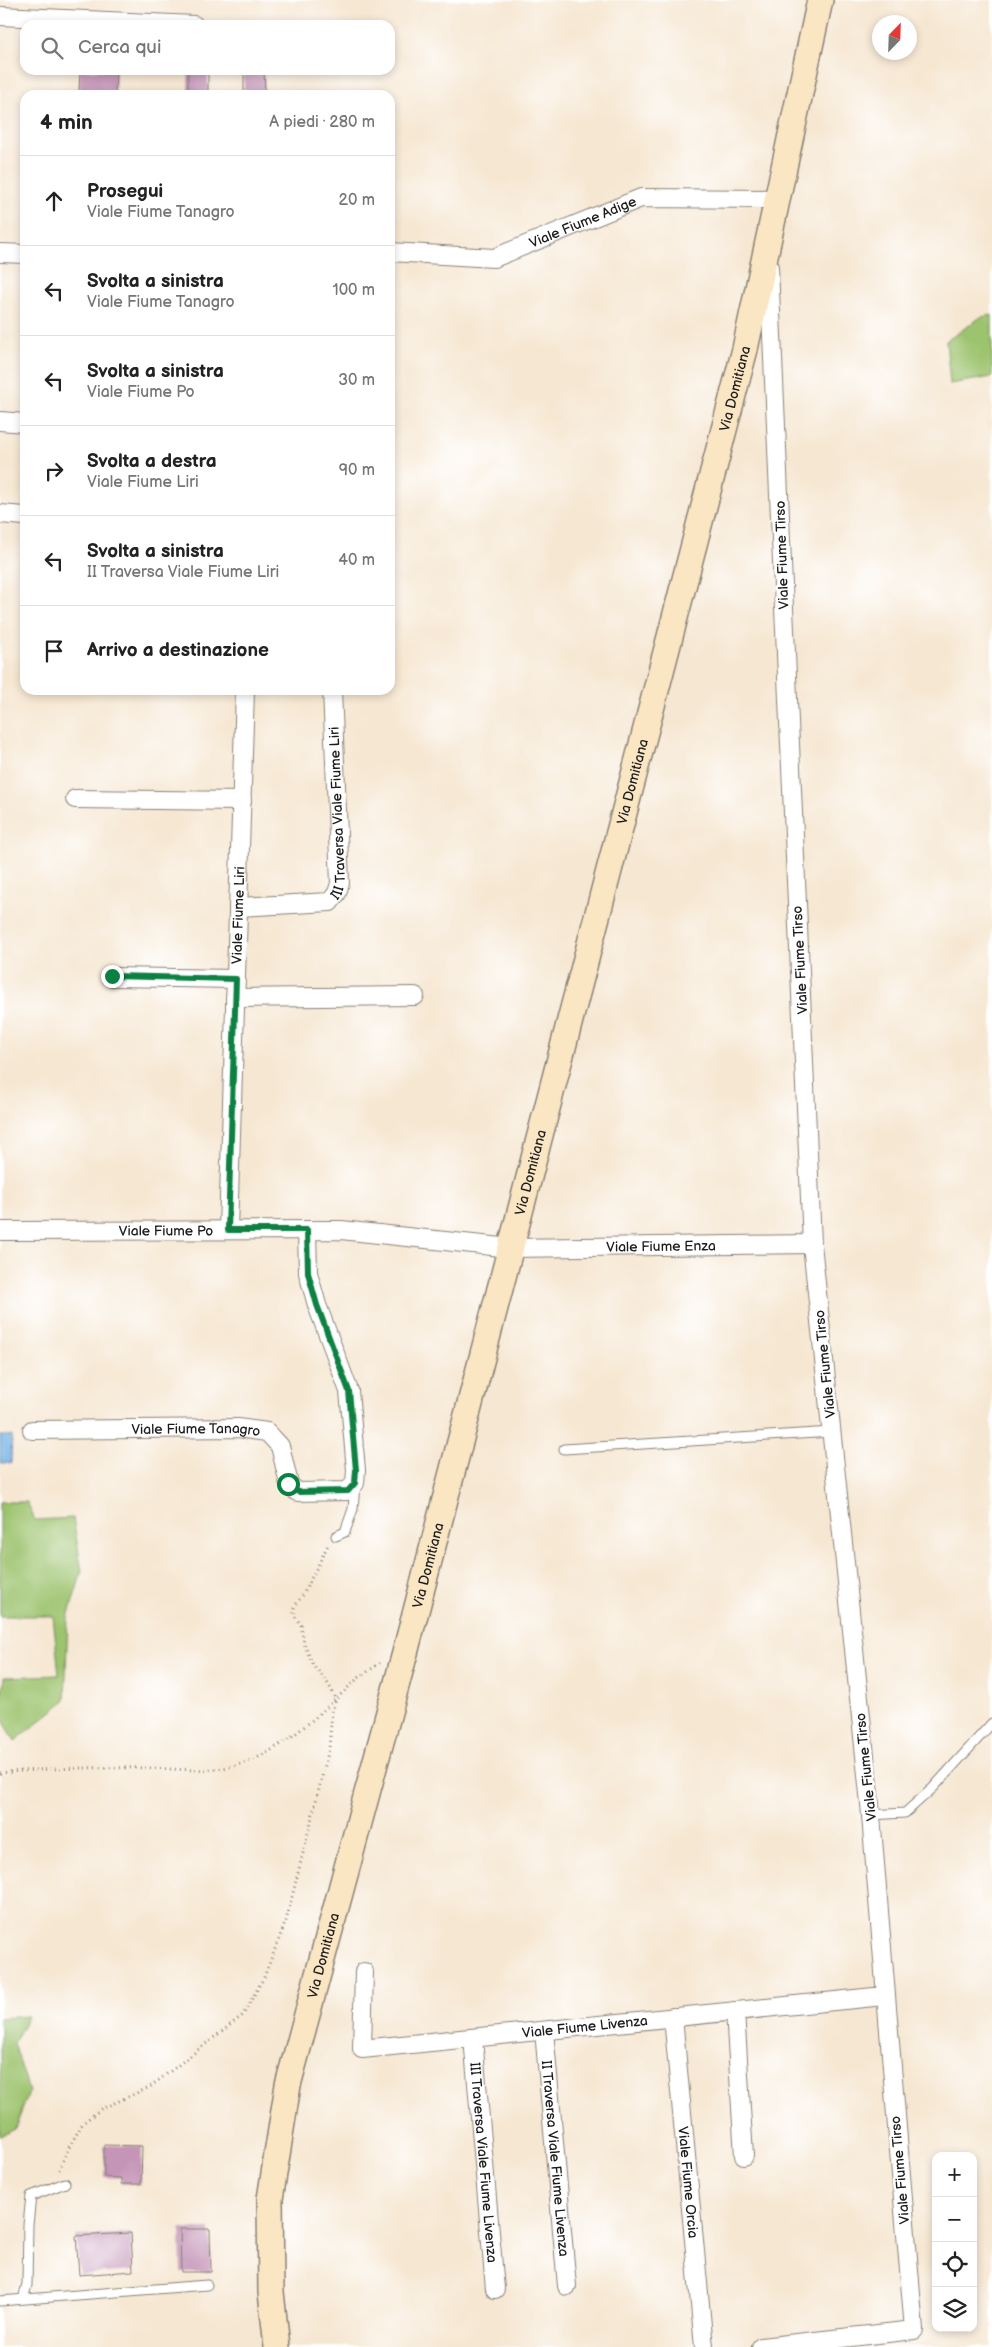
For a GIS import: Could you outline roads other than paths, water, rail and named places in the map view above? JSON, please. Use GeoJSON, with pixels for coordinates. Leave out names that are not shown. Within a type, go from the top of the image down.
{"type":"FeatureCollection","features":[{"type":"Feature","properties":{"kind":"street","name":"Via Domitiana"},"geometry":{"type":"LineString","coordinates":[[277,2347],[270,2292],[270,2199],[288,2085],[511,1248],[740,368],[820,0]]}},
{"type":"Feature","properties":{"kind":"street"},"geometry":{"type":"LineString","coordinates":[[0,16],[86,20]]}},
{"type":"Feature","properties":{"kind":"street","name":"Viale Fiume Adige"},"geometry":{"type":"LineString","coordinates":[[395,253],[494,258],[641,198],[778,199]]}},
{"type":"Feature","properties":{"kind":"street","name":"Viale Fiume Tirso"},"geometry":{"type":"LineString","coordinates":[[761,2347],[914,2330],[884,1996],[871,1815],[812,1244],[768,241]]}},
{"type":"Feature","properties":{"kind":"street"},"geometry":{"type":"LineString","coordinates":[[0,253],[20,254]]}},
{"type":"Feature","properties":{"kind":"street"},"geometry":{"type":"LineString","coordinates":[[0,421],[20,423]]}},
{"type":"Feature","properties":{"kind":"street"},"geometry":{"type":"LineString","coordinates":[[0,514],[20,516]]}},
{"type":"Feature","properties":{"kind":"street","name":"Viale Fiume Liri"},"geometry":{"type":"LineString","coordinates":[[228,1230],[245,695]]}},
{"type":"Feature","properties":{"kind":"street","name":"III Traversa Viale Fiume Liri"},"geometry":{"type":"LineString","coordinates":[[238,907],[330,902],[337,893],[340,883],[332,695]]}},
{"type":"Feature","properties":{"kind":"street"},"geometry":{"type":"LineString","coordinates":[[75,799],[242,801]]}},
{"type":"Feature","properties":{"kind":"street"},"geometry":{"type":"LineString","coordinates":[[112,976],[236,979]]}},
{"type":"Feature","properties":{"kind":"street"},"geometry":{"type":"LineString","coordinates":[[235,998],[414,996]]}},
{"type":"Feature","properties":{"kind":"street"},"geometry":{"type":"LineString","coordinates":[[307,1230],[308,1273],[317,1305],[349,1391],[354,1427],[355,1483]]}},
{"type":"Feature","properties":{"kind":"street","name":"Viale Fiume Po"},"geometry":{"type":"LineString","coordinates":[[0,1231],[341,1230],[511,1248]]}},
{"type":"Feature","properties":{"kind":"street","name":"Viale Fiume Enza"},"geometry":{"type":"LineString","coordinates":[[511,1248],[812,1244]]}},
{"type":"Feature","properties":{"kind":"street","name":"Viale Fiume Tanagro"},"geometry":{"type":"LineString","coordinates":[[32,1430],[238,1428],[267,1432],[280,1446],[288,1484],[298,1492],[348,1491],[355,1483]]}},
{"type":"Feature","properties":{"kind":"street","name":"Viale Fiume Livenza"},"geometry":{"type":"LineString","coordinates":[[364,1972],[362,2049],[884,1996]]}},
{"type":"Feature","properties":{"kind":"street"},"geometry":{"type":"LineString","coordinates":[[735,2011],[744,2156]]}},
{"type":"Feature","properties":{"kind":"street","name":"Viale Fiume Orcia"},"geometry":{"type":"LineString","coordinates":[[673,2017],[704,2347]]}},
{"type":"Feature","properties":{"kind":"street","name":"II Traversa Viale Fiume Livenza"},"geometry":{"type":"LineString","coordinates":[[544,2030],[568,2286]]}},
{"type":"Feature","properties":{"kind":"street","name":"III Traversa Viale Fiume Livenza"},"geometry":{"type":"LineString","coordinates":[[473,2038],[495,2288]]}},
{"type":"Feature","properties":{"kind":"lane"},"geometry":{"type":"LineString","coordinates":[[564,1449],[832,1432]]}},
{"type":"Feature","properties":{"kind":"lane"},"geometry":{"type":"LineString","coordinates":[[336,1536],[346,1532],[353,1509],[355,1483]]}},
{"type":"Feature","properties":{"kind":"lane"},"geometry":{"type":"LineString","coordinates":[[871,1815],[905,1813],[933,1788],[992,1723]]}},
{"type":"Feature","properties":{"kind":"lane"},"geometry":{"type":"LineString","coordinates":[[22,2299],[27,2285],[28,2225],[31,2196],[65,2184]]}},
{"type":"Feature","properties":{"kind":"lane"},"geometry":{"type":"LineString","coordinates":[[0,2301],[207,2285]]}},
{"type":"Feature","properties":{"kind":"water"},"geometry":{"type":"Polygon","coordinates":[[[0,1436],[12,1436],[11,1463],[0,1463],[0,1436]]]}}]}
